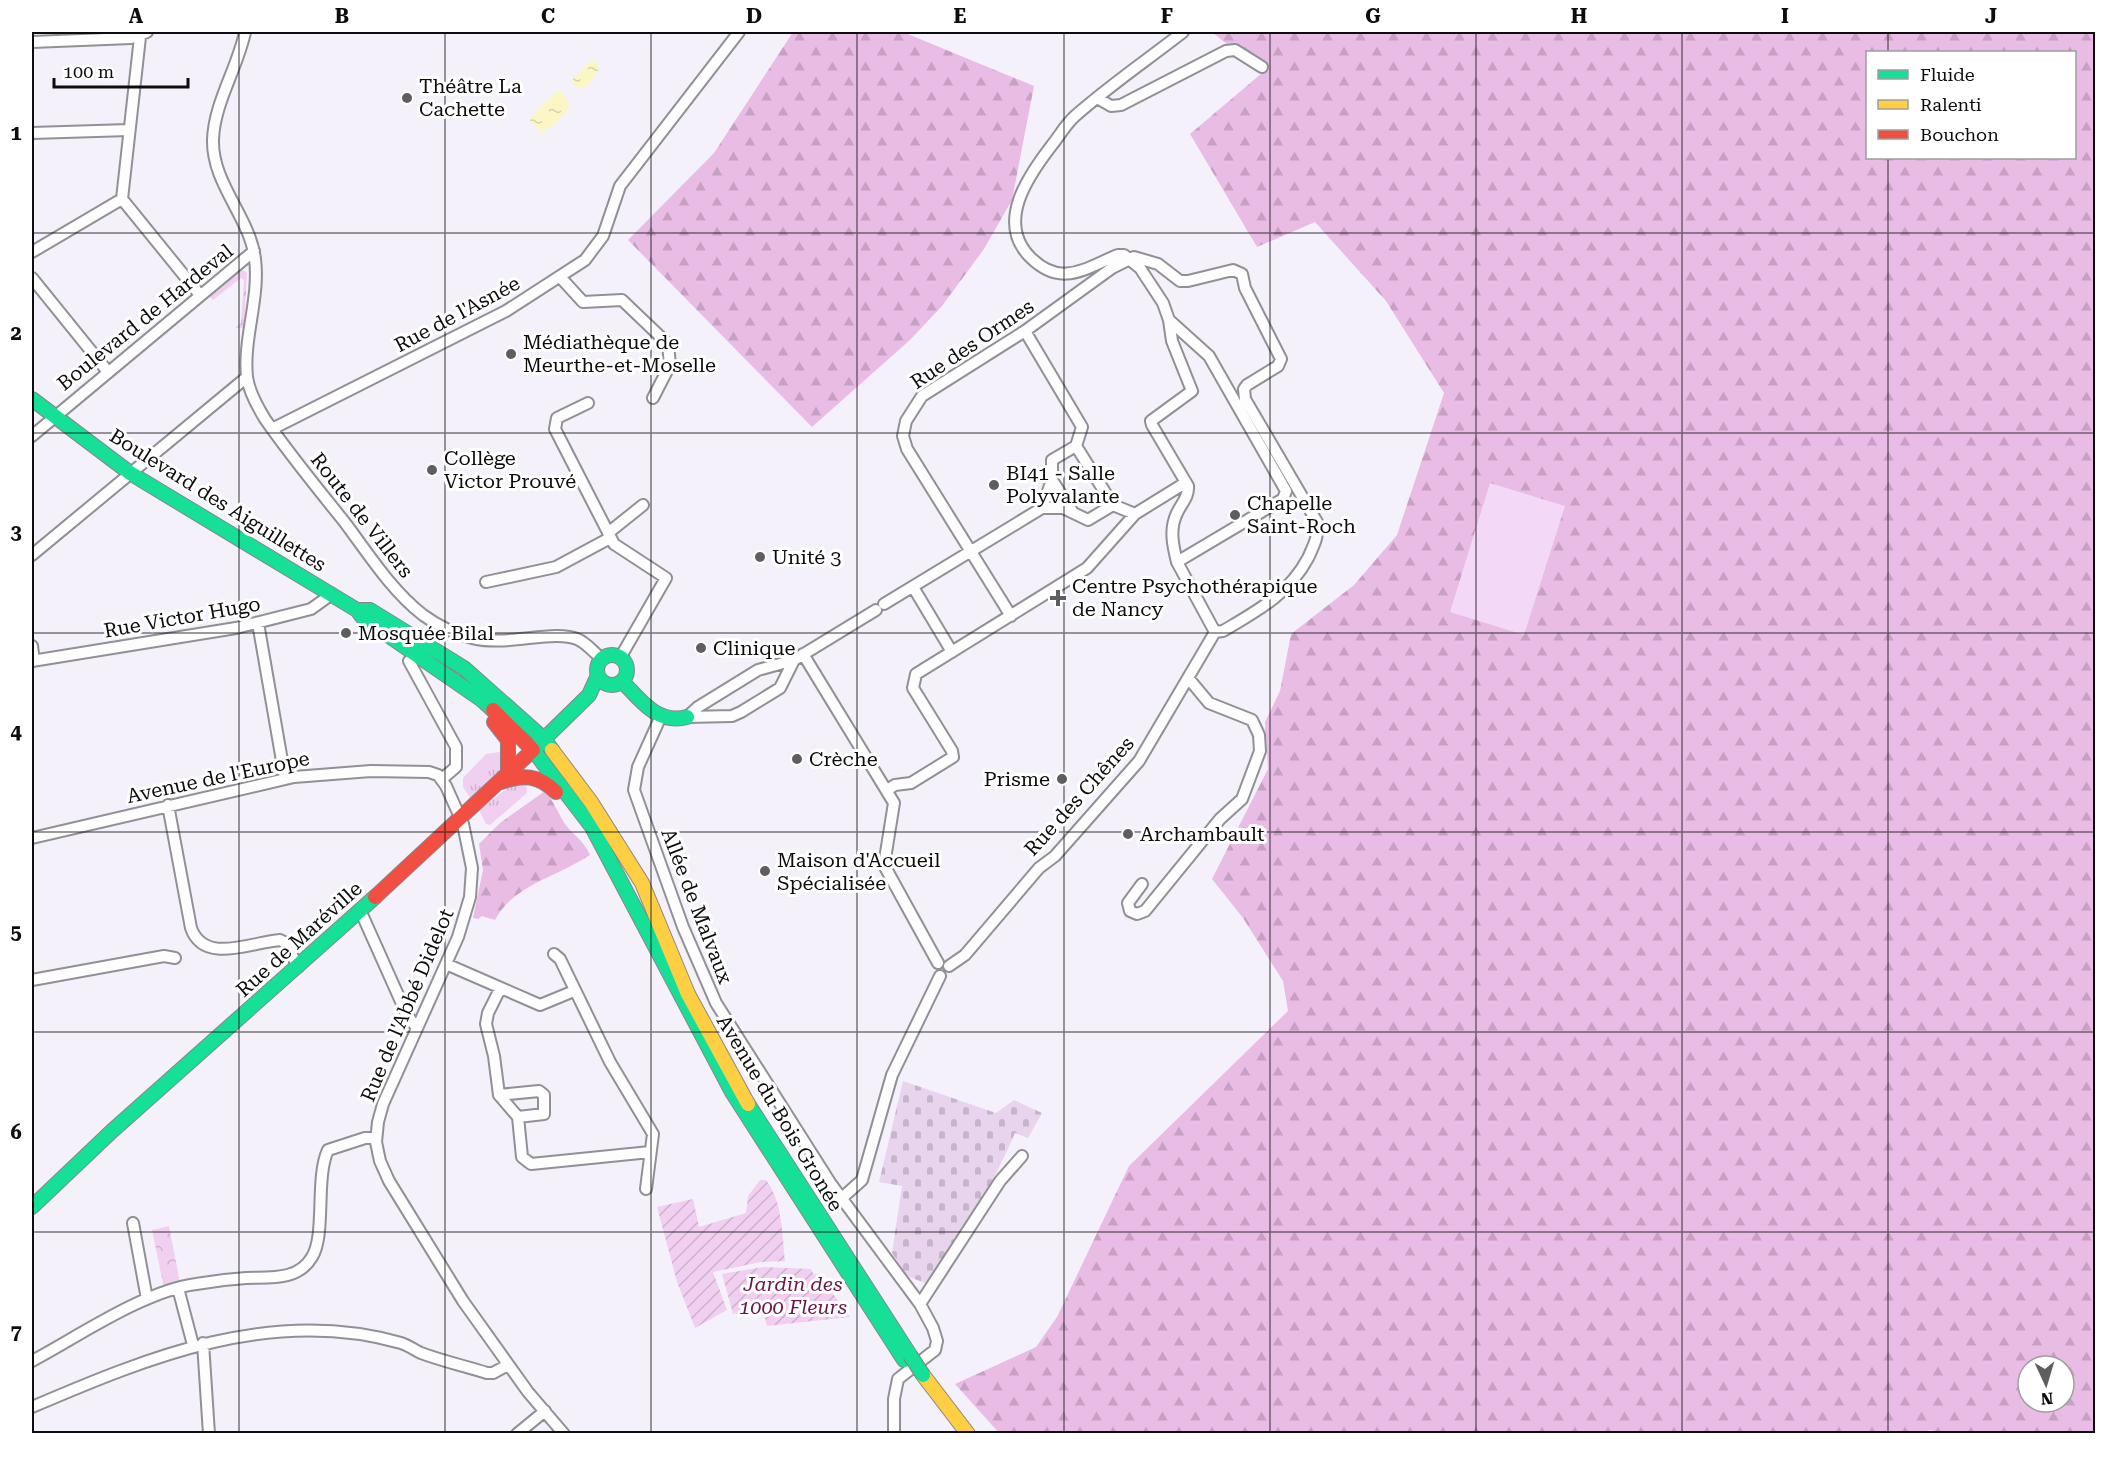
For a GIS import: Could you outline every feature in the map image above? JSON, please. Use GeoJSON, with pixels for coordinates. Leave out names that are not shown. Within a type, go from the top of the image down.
{"type":"FeatureCollection","features":[{"type":"Feature","properties":{"kind":"main road","name":"Boulevard des Aiguillettes"},"geometry":{"type":"LineString","coordinates":[[32,399],[130,473],[357,610],[364,620],[482,700],[533,750]]}},
{"type":"Feature","properties":{"kind":"main road","name":"Boulevard des Aiguillettes"},"geometry":{"type":"LineString","coordinates":[[357,610],[370,610],[464,668],[544,739]]}},
{"type":"Feature","properties":{"kind":"main road"},"geometry":{"type":"LineString","coordinates":[[615,683],[627,667],[621,657],[611,655],[602,659],[597,667],[598,675],[615,683],[661,716],[676,720],[687,717]]}},
{"type":"Feature","properties":{"kind":"main road","name":"Rue de Maréville"},"geometry":{"type":"LineString","coordinates":[[589,695],[598,675]]}},
{"type":"Feature","properties":{"kind":"main road","name":"Rue de Maréville"},"geometry":{"type":"LineString","coordinates":[[33,1201],[298,967],[504,778],[589,695],[615,683]]}},
{"type":"Feature","properties":{"kind":"main road"},"geometry":{"type":"LineString","coordinates":[[482,700],[486,714],[508,740],[504,778],[530,775],[547,782],[591,839],[617,883],[626,888]]}},
{"type":"Feature","properties":{"kind":"main road","name":"Avenue du Bois Gronée"},"geometry":{"type":"LineString","coordinates":[[544,739],[591,802],[642,883],[688,994],[737,1087],[907,1357]]}},
{"type":"Feature","properties":{"kind":"main road","name":"Avenue du Bois Gronée"},"geometry":{"type":"LineString","coordinates":[[533,750],[592,827],[732,1092],[957,1434]]}},
{"type":"Feature","properties":{"kind":"main road","name":"Avenue du Bois Gronée"},"geometry":{"type":"LineString","coordinates":[[920,1377],[968,1434]]}},
{"type":"Feature","properties":{"kind":"street"},"geometry":{"type":"LineString","coordinates":[[245,32],[216,123],[213,145],[217,169],[254,251]]}},
{"type":"Feature","properties":{"kind":"street","name":"Rue de l'Asnée"},"geometry":{"type":"LineString","coordinates":[[272,429],[499,315],[561,278],[585,260],[598,245],[617,190],[738,32]]}},
{"type":"Feature","properties":{"kind":"street"},"geometry":{"type":"LineString","coordinates":[[1129,259],[1134,257],[1150,260],[1180,280],[1188,282],[1224,272],[1239,271],[1281,359],[1278,366],[1247,385],[1243,393],[1317,522],[1319,532],[1300,572],[1274,601],[1223,632],[1215,632],[1177,562],[1172,532],[1177,513],[1189,491],[1152,425],[1153,417],[1192,391],[1172,341],[1169,320],[1163,303],[1148,277],[1129,259],[1118,255],[1071,274],[1049,271],[1029,255],[1022,246],[1015,227],[1020,196],[1043,158],[1073,118],[1183,32]]}},
{"type":"Feature","properties":{"kind":"street"},"geometry":{"type":"LineString","coordinates":[[32,42],[143,34],[129,129],[122,199],[200,295]]}},
{"type":"Feature","properties":{"kind":"street"},"geometry":{"type":"LineString","coordinates":[[1097,98],[1111,106],[1121,105],[1226,51],[1234,50],[1262,67]]}},
{"type":"Feature","properties":{"kind":"street"},"geometry":{"type":"LineString","coordinates":[[32,133],[129,129]]}},
{"type":"Feature","properties":{"kind":"street"},"geometry":{"type":"LineString","coordinates":[[32,252],[122,199]]}},
{"type":"Feature","properties":{"kind":"street","name":"Boulevard de Hardeval"},"geometry":{"type":"LineString","coordinates":[[32,436],[53,416],[169,324],[200,295],[254,251]]}},
{"type":"Feature","properties":{"kind":"street","name":"Route de Villers"},"geometry":{"type":"LineString","coordinates":[[254,251],[256,278],[247,377],[251,393],[272,429],[380,569],[406,599],[425,616],[448,630],[484,641],[515,642],[562,636],[573,638],[583,642],[602,659]]}},
{"type":"Feature","properties":{"kind":"street","name":"Rue des Ormes"},"geometry":{"type":"LineString","coordinates":[[1011,615],[907,449],[903,436],[906,421],[922,396],[1025,331],[1112,268],[1129,259]]}},
{"type":"Feature","properties":{"kind":"street"},"geometry":{"type":"LineString","coordinates":[[561,278],[584,302],[614,299],[626,302],[668,344],[670,365],[653,398]]}},
{"type":"Feature","properties":{"kind":"street"},"geometry":{"type":"LineString","coordinates":[[32,279],[108,372]]}},
{"type":"Feature","properties":{"kind":"street"},"geometry":{"type":"LineString","coordinates":[[1169,320],[1209,356],[1286,491],[1283,499],[1177,562]]}},
{"type":"Feature","properties":{"kind":"street"},"geometry":{"type":"LineString","coordinates":[[1025,331],[1082,427],[1076,446],[1052,460],[1052,480],[1042,508]]}},
{"type":"Feature","properties":{"kind":"street"},"geometry":{"type":"LineString","coordinates":[[32,555],[247,377]]}},
{"type":"Feature","properties":{"kind":"street"},"geometry":{"type":"LineString","coordinates":[[588,403],[557,418],[555,429],[609,536],[622,550],[666,578],[621,657]]}},
{"type":"Feature","properties":{"kind":"street"},"geometry":{"type":"LineString","coordinates":[[1076,446],[1113,505],[1132,518]]}},
{"type":"Feature","properties":{"kind":"street"},"geometry":{"type":"LineString","coordinates":[[1052,480],[1072,511]]}},
{"type":"Feature","properties":{"kind":"street"},"geometry":{"type":"LineString","coordinates":[[887,790],[895,785],[911,783],[953,757],[952,751],[913,685],[916,674],[1087,568],[1132,518],[1185,483]]}},
{"type":"Feature","properties":{"kind":"street"},"geometry":{"type":"LineString","coordinates":[[687,717],[758,670],[799,657],[1042,508],[1063,508],[1088,520],[1113,505]]}},
{"type":"Feature","properties":{"kind":"street"},"geometry":{"type":"LineString","coordinates":[[486,582],[556,567],[609,536],[643,506]]}},
{"type":"Feature","properties":{"kind":"street"},"geometry":{"type":"LineString","coordinates":[[913,587],[952,652]]}},
{"type":"Feature","properties":{"kind":"street","name":"Rue Victor Hugo"},"geometry":{"type":"LineString","coordinates":[[33,661],[258,623],[311,609],[332,594]]}},
{"type":"Feature","properties":{"kind":"street"},"geometry":{"type":"LineString","coordinates":[[258,623],[285,778]]}},
{"type":"Feature","properties":{"kind":"street","name":"Rue des Chênes"},"geometry":{"type":"LineString","coordinates":[[842,1198],[862,1180],[892,1075],[940,976],[947,974],[943,965],[965,956],[1039,868],[1055,856],[1139,761],[1189,680],[1215,632]]}},
{"type":"Feature","properties":{"kind":"street"},"geometry":{"type":"LineString","coordinates":[[32,646],[33,661]]}},
{"type":"Feature","properties":{"kind":"street"},"geometry":{"type":"LineString","coordinates":[[687,717],[732,717],[780,688],[799,657]]}},
{"type":"Feature","properties":{"kind":"street"},"geometry":{"type":"LineString","coordinates":[[799,657],[887,790],[895,810],[885,852],[885,865],[943,965]]}},
{"type":"Feature","properties":{"kind":"street"},"geometry":{"type":"LineString","coordinates":[[409,661],[456,747],[456,767],[442,779],[460,818]]}},
{"type":"Feature","properties":{"kind":"street"},"geometry":{"type":"LineString","coordinates":[[1142,884],[1128,903],[1130,911],[1137,915],[1145,911],[1220,819],[1242,800],[1260,751],[1259,735],[1252,720],[1209,703],[1189,680]]}},
{"type":"Feature","properties":{"kind":"street","name":"Allée de Malvaux"},"geometry":{"type":"LineString","coordinates":[[661,716],[638,767],[634,790],[686,937],[716,1003],[842,1198],[920,1304],[936,1336],[937,1346],[931,1354],[898,1378],[894,1399],[894,1434]]}},
{"type":"Feature","properties":{"kind":"street","name":"Avenue de l'Europe"},"geometry":{"type":"LineString","coordinates":[[32,838],[285,778],[371,771],[429,772],[442,779]]}},
{"type":"Feature","properties":{"kind":"street"},"geometry":{"type":"LineString","coordinates":[[168,805],[191,928],[197,940],[218,950],[280,940],[286,943],[298,967]]}},
{"type":"Feature","properties":{"kind":"street","name":"Rue de l'Abbé Didelot"},"geometry":{"type":"LineString","coordinates":[[460,818],[473,879],[465,918],[383,1104],[376,1138],[380,1161],[393,1189],[448,1277],[499,1353],[564,1434]]}},
{"type":"Feature","properties":{"kind":"street"},"geometry":{"type":"LineString","coordinates":[[360,910],[410,1021],[417,1028]]}},
{"type":"Feature","properties":{"kind":"street"},"geometry":{"type":"LineString","coordinates":[[554,954],[560,959],[620,1079],[651,1131],[646,1189]]}},
{"type":"Feature","properties":{"kind":"street"},"geometry":{"type":"LineString","coordinates":[[32,980],[164,956],[175,958]]}},
{"type":"Feature","properties":{"kind":"street"},"geometry":{"type":"LineString","coordinates":[[446,964],[540,1005],[574,991]]}},
{"type":"Feature","properties":{"kind":"street"},"geometry":{"type":"LineString","coordinates":[[500,989],[488,1013],[486,1024],[494,1056],[499,1095],[518,1118],[522,1157],[531,1164],[650,1152]]}},
{"type":"Feature","properties":{"kind":"street"},"geometry":{"type":"LineString","coordinates":[[499,1095],[539,1091],[544,1095],[544,1114],[518,1118]]}},
{"type":"Feature","properties":{"kind":"street"},"geometry":{"type":"LineString","coordinates":[[32,1361],[147,1299],[178,1288],[230,1279],[278,1277],[303,1268],[315,1252],[323,1174],[328,1150],[365,1138],[376,1138]]}},
{"type":"Feature","properties":{"kind":"street"},"geometry":{"type":"LineString","coordinates":[[920,1304],[1000,1181],[1022,1156]]}},
{"type":"Feature","properties":{"kind":"street"},"geometry":{"type":"LineString","coordinates":[[133,1223],[147,1299]]}},
{"type":"Feature","properties":{"kind":"street"},"geometry":{"type":"LineString","coordinates":[[178,1288],[198,1344],[209,1434]]}},
{"type":"Feature","properties":{"kind":"street"},"geometry":{"type":"LineString","coordinates":[[32,1407],[198,1344],[269,1333],[331,1331],[400,1343],[421,1353],[487,1373],[501,1370],[508,1365]]}},
{"type":"Feature","properties":{"kind":"street"},"geometry":{"type":"LineString","coordinates":[[517,1434],[545,1411]]}},
{"type":"Feature","properties":{"kind":"green space"},"geometry":{"type":"Polygon","coordinates":[[[793,32],[903,32],[1034,86],[1012,200],[984,249],[942,306],[910,340],[812,427],[628,240],[714,153],[793,32]]]}},
{"type":"Feature","properties":{"kind":"green space"},"geometry":{"type":"Polygon","coordinates":[[[1212,32],[2095,32],[2095,1433],[1936,1434],[1932,1430],[1911,1434],[1000,1434],[955,1384],[1036,1347],[1057,1317],[1129,1166],[1288,1011],[1283,981],[1243,918],[1212,879],[1268,769],[1265,722],[1280,691],[1291,634],[1354,585],[1397,535],[1444,393],[1386,301],[1315,222],[1257,247],[1190,134],[1262,73],[1212,32]]]}},
{"type":"Feature","properties":{"kind":"green space"},"geometry":{"type":"Polygon","coordinates":[[[241,270],[247,272],[244,328],[235,328],[241,323],[244,280],[241,278],[213,300],[209,296],[241,270]]]}},
{"type":"Feature","properties":{"kind":"green space"},"geometry":{"type":"Polygon","coordinates":[[[506,751],[500,772],[470,798],[463,787],[463,778],[486,754],[506,751]]]}},
{"type":"Feature","properties":{"kind":"green space"},"geometry":{"type":"Polygon","coordinates":[[[526,781],[527,793],[490,825],[486,824],[479,810],[515,782],[526,781]]]}},
{"type":"Feature","properties":{"kind":"green space"},"geometry":{"type":"Polygon","coordinates":[[[545,791],[566,826],[590,855],[513,898],[495,920],[482,916],[478,919],[473,918],[483,870],[479,844],[500,823],[545,791]]]}},
{"type":"Feature","properties":{"kind":"green space"},"geometry":{"type":"Polygon","coordinates":[[[903,1081],[996,1113],[1014,1100],[1042,1113],[1028,1138],[1015,1133],[988,1189],[967,1225],[933,1278],[925,1283],[907,1276],[892,1253],[902,1186],[879,1182],[903,1081]]]}},
{"type":"Feature","properties":{"kind":"green space"},"geometry":{"type":"Polygon","coordinates":[[[760,1180],[766,1180],[776,1198],[781,1219],[785,1261],[761,1262],[713,1272],[727,1310],[695,1328],[677,1282],[657,1207],[693,1199],[699,1227],[746,1213],[748,1196],[760,1180]]]}},
{"type":"Feature","properties":{"kind":"green space"},"geometry":{"type":"Polygon","coordinates":[[[169,1226],[180,1283],[164,1288],[152,1230],[169,1226]]]}},
{"type":"Feature","properties":{"kind":"green space","name":"Jardin des 1000 Fleurs"},"geometry":{"type":"Polygon","coordinates":[[[763,1267],[811,1269],[814,1275],[818,1273],[850,1317],[767,1326],[762,1306],[733,1314],[722,1274],[763,1267]]]}},
{"type":"Feature","properties":{"kind":"shaded area"},"geometry":{"type":"Polygon","coordinates":[[[1490,483],[1565,506],[1524,635],[1450,612],[1490,483]]]}},
{"type":"Feature","properties":{"kind":"water"},"geometry":{"type":"Polygon","coordinates":[[[592,59],[597,63],[598,71],[586,87],[578,88],[572,83],[573,79],[592,59]]]}},
{"type":"Feature","properties":{"kind":"water"},"geometry":{"type":"Polygon","coordinates":[[[556,92],[562,92],[569,105],[567,112],[542,134],[529,119],[556,92]]]}},
{"type":"Feature","properties":{"kind":"traffic: fast"},"geometry":{"type":"LineString","coordinates":[[32,399],[130,473],[357,610],[363,618],[482,700],[493,710]]}},
{"type":"Feature","properties":{"kind":"traffic: fast"},"geometry":{"type":"LineString","coordinates":[[357,610],[370,610],[464,668],[544,739],[589,695],[598,675]]}},
{"type":"Feature","properties":{"kind":"traffic: fast"},"geometry":{"type":"LineString","coordinates":[[612,655],[623,659],[627,670],[623,681],[612,685],[601,681],[597,670],[601,659],[612,655]]}},
{"type":"Feature","properties":{"kind":"traffic: fast"},"geometry":{"type":"LineString","coordinates":[[622,681],[643,703],[658,714],[677,719],[687,717]]}},
{"type":"Feature","properties":{"kind":"traffic: fast"},"geometry":{"type":"LineString","coordinates":[[552,750],[544,739],[533,750],[592,827],[732,1092],[904,1360]]}},
{"type":"Feature","properties":{"kind":"traffic: fast"},"geometry":{"type":"LineString","coordinates":[[32,1207],[112,1131],[375,897]]}},
{"type":"Feature","properties":{"kind":"traffic: fast"},"geometry":{"type":"LineString","coordinates":[[748,1104],[910,1355]]}},
{"type":"Feature","properties":{"kind":"traffic: fast"},"geometry":{"type":"LineString","coordinates":[[910,1355],[923,1375]]}},
{"type":"Feature","properties":{"kind":"traffic: slow"},"geometry":{"type":"LineString","coordinates":[[552,750],[591,802],[642,883],[688,994],[748,1104]]}},
{"type":"Feature","properties":{"kind":"traffic: slow"},"geometry":{"type":"LineString","coordinates":[[923,1375],[968,1434]]}},
{"type":"Feature","properties":{"kind":"traffic: jam"},"geometry":{"type":"LineString","coordinates":[[375,897],[533,750],[493,710]]}},
{"type":"Feature","properties":{"kind":"traffic: jam"},"geometry":{"type":"LineString","coordinates":[[494,722],[508,740],[508,774]]}},
{"type":"Feature","properties":{"kind":"traffic: jam"},"geometry":{"type":"LineString","coordinates":[[501,782],[524,777],[537,779],[556,792]]}},
{"type":"Feature","properties":{"kind":"place","name":"Théâtre La Cachette"},"geometry":{"type":"Point","coordinates":[407,98]}},
{"type":"Feature","properties":{"kind":"place","name":"Médiathèque de Meurthe-et-Moselle"},"geometry":{"type":"Point","coordinates":[511,354]}},
{"type":"Feature","properties":{"kind":"place","name":"Collège Victor Prouvé"},"geometry":{"type":"Point","coordinates":[432,470]}},
{"type":"Feature","properties":{"kind":"place","name":"BI41 - Salle Polyvalante"},"geometry":{"type":"Point","coordinates":[994,485]}},
{"type":"Feature","properties":{"kind":"place","name":"Chapelle Saint-Roch"},"geometry":{"type":"Point","coordinates":[1235,515]}},
{"type":"Feature","properties":{"kind":"place","name":"Unité 3"},"geometry":{"type":"Point","coordinates":[760,557]}},
{"type":"Feature","properties":{"kind":"place","name":"Centre Psychothérapique de Nancy"},"geometry":{"type":"Point","coordinates":[1058,598]}},
{"type":"Feature","properties":{"kind":"place","name":"Mosquée Bilal"},"geometry":{"type":"Point","coordinates":[346,633]}},
{"type":"Feature","properties":{"kind":"place","name":"Clinique"},"geometry":{"type":"Point","coordinates":[701,648]}},
{"type":"Feature","properties":{"kind":"place","name":"Crèche"},"geometry":{"type":"Point","coordinates":[797,759]}},
{"type":"Feature","properties":{"kind":"place","name":"Prisme"},"geometry":{"type":"Point","coordinates":[1062,779]}},
{"type":"Feature","properties":{"kind":"place","name":"Archambault"},"geometry":{"type":"Point","coordinates":[1128,834]}},
{"type":"Feature","properties":{"kind":"place","name":"Maison d'Accueil Spécialisée"},"geometry":{"type":"Point","coordinates":[765,871]}}]}
